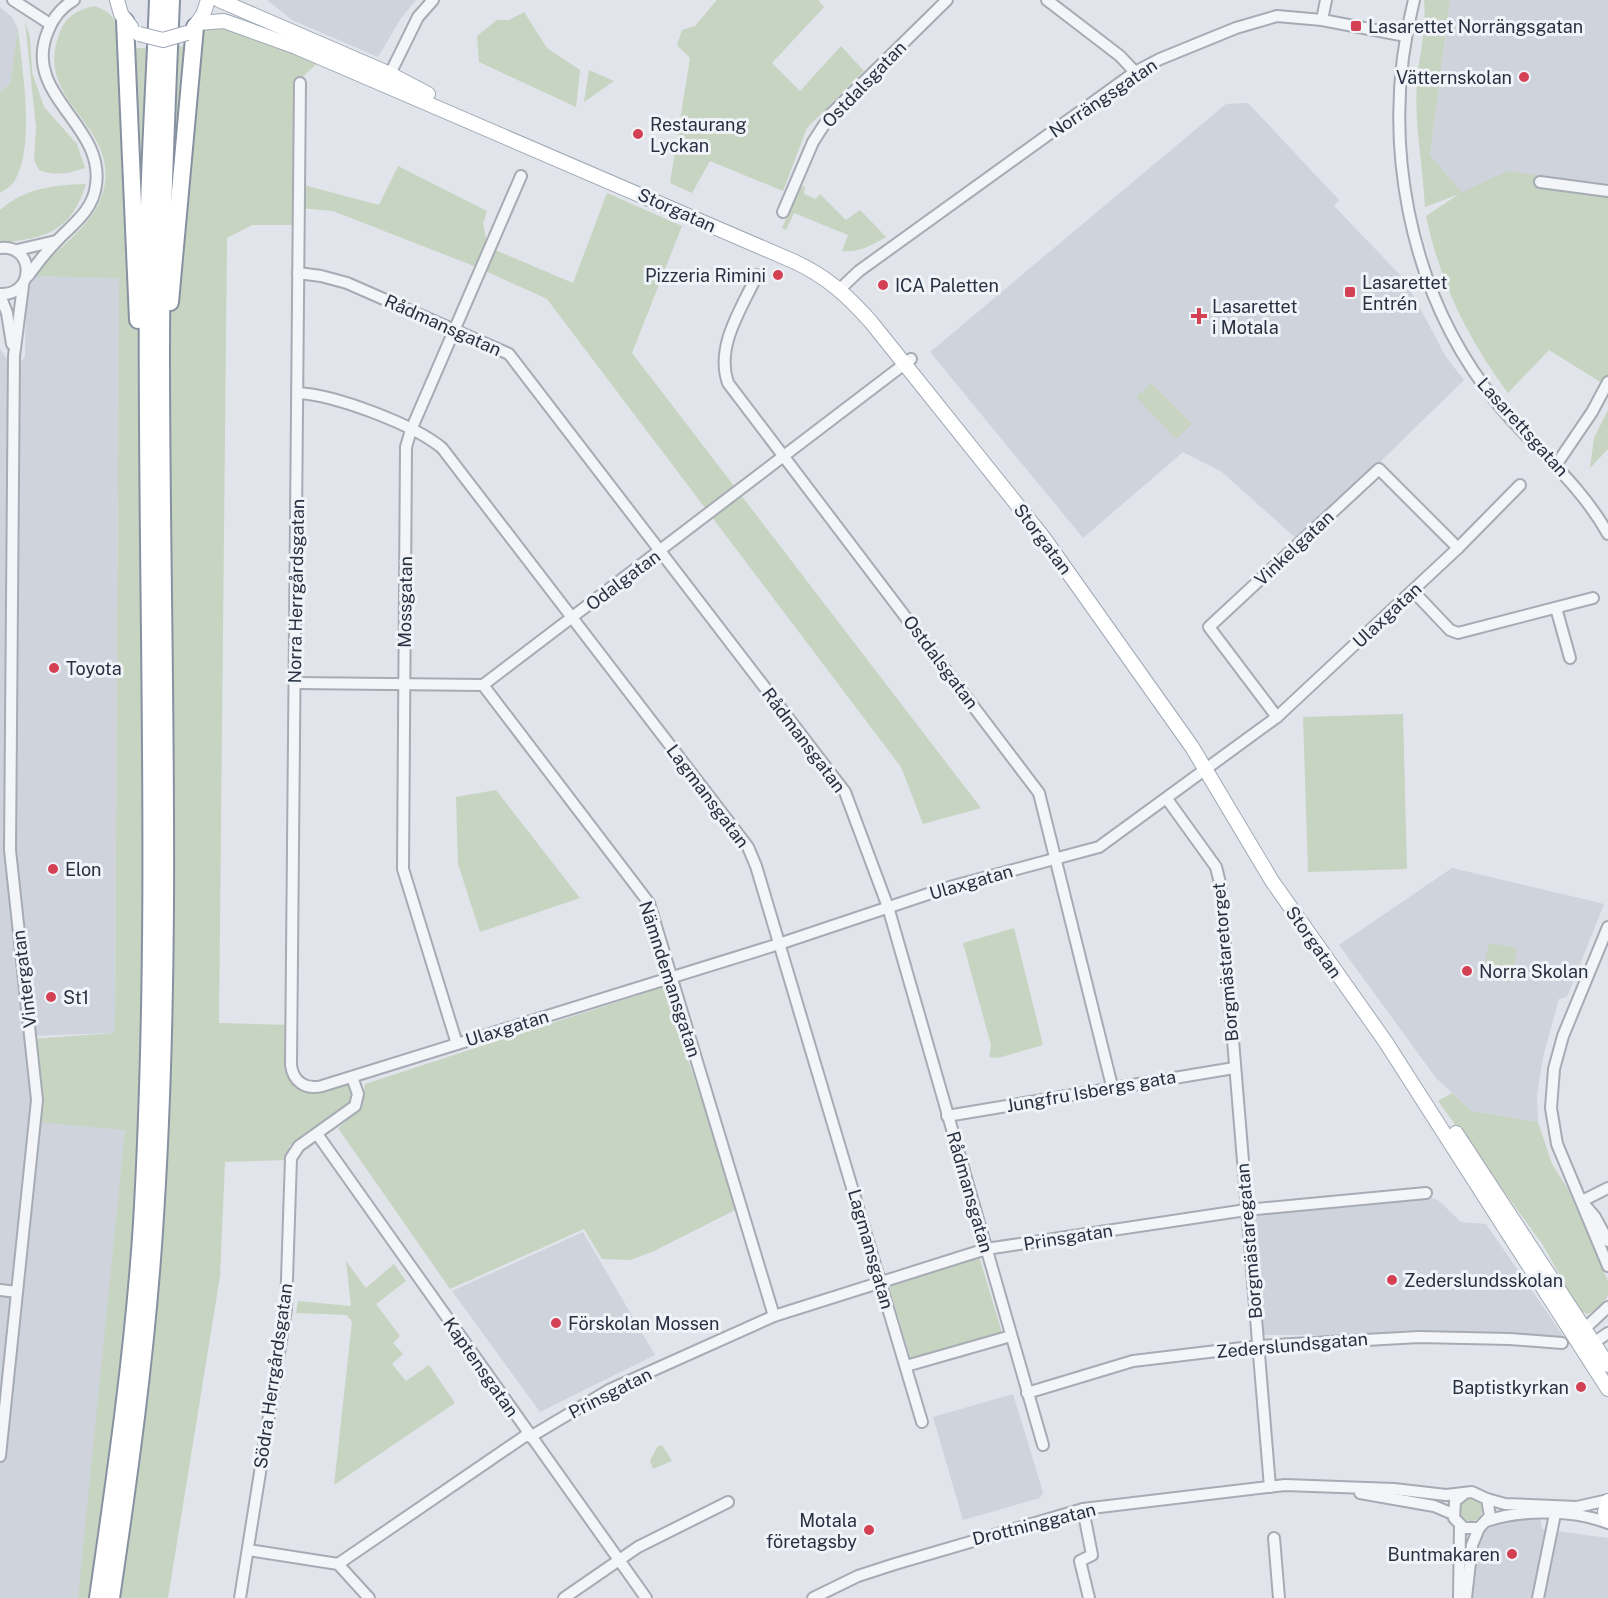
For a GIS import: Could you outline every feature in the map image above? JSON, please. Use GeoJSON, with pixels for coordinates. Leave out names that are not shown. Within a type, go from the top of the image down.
{"type":"FeatureCollection","features":[{"type":"Feature","properties":{"kind":"highway"},"geometry":{"type":"LineString","coordinates":[[98,1598],[126,1397],[137,1294],[145,1155],[152,896],[148,245],[158,0]]}},
{"type":"Feature","properties":{"kind":"highway"},"geometry":{"type":"LineString","coordinates":[[111,1598],[139,1400],[150,1283],[158,1154],[165,897],[161,246],[171,0]]}},
{"type":"Feature","properties":{"kind":"highway"},"geometry":{"type":"LineString","coordinates":[[117,7],[148,440]]}},
{"type":"Feature","properties":{"kind":"highway"},"geometry":{"type":"LineString","coordinates":[[161,356],[174,274],[193,27]]}},
{"type":"Feature","properties":{"kind":"main road"},"geometry":{"type":"LineString","coordinates":[[193,27],[208,0]]}},
{"type":"Feature","properties":{"kind":"main road","name":"Storgatan"},"geometry":{"type":"LineString","coordinates":[[219,0],[387,80]]}},
{"type":"Feature","properties":{"kind":"main road","name":"Storgatan"},"geometry":{"type":"LineString","coordinates":[[117,7],[140,34],[164,40],[212,20],[242,25],[387,80],[420,90],[803,256],[843,285],[1049,532],[1209,768],[1294,900],[1392,1037],[1580,1333],[1608,1365]]}},
{"type":"Feature","properties":{"kind":"main road","name":"Storgatan"},"geometry":{"type":"LineString","coordinates":[[1589,1346],[1608,1389]]}},
{"type":"Feature","properties":{"kind":"main road"},"geometry":{"type":"LineString","coordinates":[[1608,1501],[1605,1512],[1608,1521]]}},
{"type":"Feature","properties":{"kind":"street"},"geometry":{"type":"LineString","coordinates":[[13,0],[50,24]]}},
{"type":"Feature","properties":{"kind":"street"},"geometry":{"type":"LineString","coordinates":[[0,295],[12,293],[25,281],[56,241],[73,227],[95,194],[97,173],[93,154],[85,136],[58,102],[47,83],[42,54],[50,24],[61,10],[74,0]]}},
{"type":"Feature","properties":{"kind":"street"},"geometry":{"type":"LineString","coordinates":[[387,80],[418,17],[433,0]]}},
{"type":"Feature","properties":{"kind":"street","name":"Ostdalsgatan"},"geometry":{"type":"LineString","coordinates":[[783,212],[813,142],[831,114],[947,0]]}},
{"type":"Feature","properties":{"kind":"street"},"geometry":{"type":"LineString","coordinates":[[1047,0],[1120,56],[1135,72]]}},
{"type":"Feature","properties":{"kind":"street"},"geometry":{"type":"LineString","coordinates":[[1322,20],[1326,0]]}},
{"type":"Feature","properties":{"kind":"street","name":"Lasarettsgatan"},"geometry":{"type":"LineString","coordinates":[[1414,0],[1406,36],[1400,86],[1401,146],[1409,219],[1423,268],[1444,317],[1477,376],[1518,427],[1603,513],[1608,534]]}},
{"type":"Feature","properties":{"kind":"street","name":"Norrängsgatan"},"geometry":{"type":"LineString","coordinates":[[843,285],[1135,72],[1178,51],[1260,20],[1288,16],[1406,36]]}},
{"type":"Feature","properties":{"kind":"street","name":"Norra Herrgårdsgatan"},"geometry":{"type":"LineString","coordinates":[[300,83],[291,1065],[296,1080],[312,1088]]}},
{"type":"Feature","properties":{"kind":"street","name":"Mossgatan"},"geometry":{"type":"LineString","coordinates":[[457,1044],[404,875],[406,447],[411,430],[521,176]]}},
{"type":"Feature","properties":{"kind":"street"},"geometry":{"type":"LineString","coordinates":[[1540,182],[1608,191]]}},
{"type":"Feature","properties":{"kind":"street"},"geometry":{"type":"LineString","coordinates":[[0,248],[17,250],[56,241]]}},
{"type":"Feature","properties":{"kind":"street"},"geometry":{"type":"LineString","coordinates":[[17,250],[24,257],[25,281]]}},
{"type":"Feature","properties":{"kind":"street","name":"Rådmansgatan"},"geometry":{"type":"LineString","coordinates":[[298,273],[347,283],[509,354],[845,792],[888,907],[1042,1445]]}},
{"type":"Feature","properties":{"kind":"street","name":"Ostdalsgatan"},"geometry":{"type":"LineString","coordinates":[[757,275],[726,343],[725,371],[734,394],[1034,785],[1042,801],[1112,1086]]}},
{"type":"Feature","properties":{"kind":"street","name":"Vintergatan"},"geometry":{"type":"LineString","coordinates":[[0,1455],[37,1100],[5,850],[14,356],[25,281]]}},
{"type":"Feature","properties":{"kind":"street","name":"Vintergatan"},"geometry":{"type":"LineString","coordinates":[[0,295],[7,313],[14,356]]}},
{"type":"Feature","properties":{"kind":"street","name":"Odalgatan"},"geometry":{"type":"LineString","coordinates":[[483,685],[908,362]]}},
{"type":"Feature","properties":{"kind":"street"},"geometry":{"type":"LineString","coordinates":[[1556,465],[1608,382]]}},
{"type":"Feature","properties":{"kind":"street","name":"Lagmansgatan"},"geometry":{"type":"LineString","coordinates":[[298,393],[335,398],[411,430],[442,448],[748,848],[779,944],[922,1422]]}},
{"type":"Feature","properties":{"kind":"street","name":"Vinkelgatan"},"geometry":{"type":"LineString","coordinates":[[1277,717],[1209,627],[1379,469],[1458,548]]}},
{"type":"Feature","properties":{"kind":"street","name":"Ulaxgatan"},"geometry":{"type":"LineString","coordinates":[[312,1088],[779,944],[946,888],[1099,847],[1277,717],[1413,591],[1520,485]]}},
{"type":"Feature","properties":{"kind":"street"},"geometry":{"type":"LineString","coordinates":[[1413,591],[1450,630],[1458,633],[1593,598]]}},
{"type":"Feature","properties":{"kind":"street"},"geometry":{"type":"LineString","coordinates":[[1556,608],[1570,658]]}},
{"type":"Feature","properties":{"kind":"street"},"geometry":{"type":"LineString","coordinates":[[295,683],[483,685]]}},
{"type":"Feature","properties":{"kind":"street","name":"Nämndemansgatan"},"geometry":{"type":"LineString","coordinates":[[483,685],[646,897],[774,1316]]}},
{"type":"Feature","properties":{"kind":"street","name":"Borgmästaretorget"},"geometry":{"type":"LineString","coordinates":[[1167,799],[1213,862],[1218,874],[1234,1068]]}},
{"type":"Feature","properties":{"kind":"street"},"geometry":{"type":"LineString","coordinates":[[1608,927],[1563,1036],[1551,1091],[1553,1126],[1557,1144],[1608,1266]]}},
{"type":"Feature","properties":{"kind":"street","name":"Jungfru Isbergs gata"},"geometry":{"type":"LineString","coordinates":[[948,1116],[1112,1086],[1234,1068]]}},
{"type":"Feature","properties":{"kind":"street","name":"Borgmästaregatan"},"geometry":{"type":"LineString","coordinates":[[1234,1068],[1270,1486]]}},
{"type":"Feature","properties":{"kind":"street","name":"Södra Herrgårdsgatan"},"geometry":{"type":"LineString","coordinates":[[240,1598],[286,1309],[291,1158],[298,1146],[355,1106],[358,1094],[352,1077]]}},
{"type":"Feature","properties":{"kind":"street","name":"Kaptensgatan"},"geometry":{"type":"LineString","coordinates":[[317,1134],[646,1598]]}},
{"type":"Feature","properties":{"kind":"street"},"geometry":{"type":"LineString","coordinates":[[1582,1201],[1608,1188]]}},
{"type":"Feature","properties":{"kind":"street","name":"Prinsgatan"},"geometry":{"type":"LineString","coordinates":[[338,1563],[529,1435],[609,1390],[774,1316],[880,1281],[986,1250],[1246,1210],[1426,1193]]}},
{"type":"Feature","properties":{"kind":"street"},"geometry":{"type":"LineString","coordinates":[[1582,1201],[1595,1217],[1608,1241]]}},
{"type":"Feature","properties":{"kind":"street"},"geometry":{"type":"LineString","coordinates":[[0,1290],[17,1292]]}},
{"type":"Feature","properties":{"kind":"street"},"geometry":{"type":"LineString","coordinates":[[1580,1333],[1608,1307]]}},
{"type":"Feature","properties":{"kind":"street"},"geometry":{"type":"LineString","coordinates":[[1589,1346],[1608,1333]]}},
{"type":"Feature","properties":{"kind":"street"},"geometry":{"type":"LineString","coordinates":[[906,1366],[1011,1336]]}},
{"type":"Feature","properties":{"kind":"street","name":"Zederslundsgatan"},"geometry":{"type":"LineString","coordinates":[[1027,1393],[1133,1361],[1259,1346],[1419,1337],[1510,1339],[1562,1343]]}},
{"type":"Feature","properties":{"kind":"street","name":"Drottninggatan"},"geometry":{"type":"LineString","coordinates":[[813,1598],[858,1576],[1083,1509],[1270,1486],[1394,1489],[1446,1495],[1465,1493]]}},
{"type":"Feature","properties":{"kind":"street","name":"Drottninggatan"},"geometry":{"type":"LineString","coordinates":[[1337,1488],[1434,1506],[1453,1514]]}},
{"type":"Feature","properties":{"kind":"street"},"geometry":{"type":"LineString","coordinates":[[1459,1598],[1460,1526],[1453,1514],[1455,1501],[1465,1493],[1478,1493],[1487,1500],[1505,1503],[1577,1507],[1608,1501]]}},
{"type":"Feature","properties":{"kind":"street"},"geometry":{"type":"LineString","coordinates":[[1466,1598],[1472,1545],[1490,1510],[1487,1500]]}},
{"type":"Feature","properties":{"kind":"street"},"geometry":{"type":"LineString","coordinates":[[564,1598],[638,1547],[728,1502]]}},
{"type":"Feature","properties":{"kind":"street"},"geometry":{"type":"LineString","coordinates":[[1083,1509],[1092,1556],[1080,1561],[1089,1598]]}},
{"type":"Feature","properties":{"kind":"street"},"geometry":{"type":"LineString","coordinates":[[1460,1526],[1469,1529],[1513,1513],[1591,1517],[1608,1521]]}},
{"type":"Feature","properties":{"kind":"street"},"geometry":{"type":"LineString","coordinates":[[1538,1598],[1555,1514]]}},
{"type":"Feature","properties":{"kind":"street"},"geometry":{"type":"LineString","coordinates":[[1274,1538],[1279,1598]]}},
{"type":"Feature","properties":{"kind":"street"},"geometry":{"type":"LineString","coordinates":[[248,1551],[338,1563],[369,1598]]}},
{"type":"Feature","properties":{"kind":"shaded area"},"geometry":{"type":"Polygon","coordinates":[[[267,0],[416,0],[401,18],[378,57],[292,20],[267,0]]]}},
{"type":"Feature","properties":{"kind":"shaded area","name":"Vätternskolan"},"geometry":{"type":"Polygon","coordinates":[[[1450,0],[1608,0],[1608,185],[1462,192],[1430,155],[1450,0]]]}},
{"type":"Feature","properties":{"kind":"shaded area"},"geometry":{"type":"Polygon","coordinates":[[[0,7],[12,17],[18,29],[10,84],[0,92],[0,7]]]}},
{"type":"Feature","properties":{"kind":"shaded area","name":"Lasarettet i Motala"},"geometry":{"type":"Polygon","coordinates":[[[1248,103],[1339,200],[1334,206],[1405,280],[1446,357],[1464,380],[1299,541],[1222,472],[1183,452],[1083,538],[930,352],[1226,104],[1248,103]]]}},
{"type":"Feature","properties":{"kind":"shaded area"},"geometry":{"type":"Polygon","coordinates":[[[34,276],[119,277],[115,1033],[31,1036],[125,1130],[108,1370],[78,1598],[0,1598],[0,349],[14,369],[25,357],[26,316],[23,315],[27,293],[34,276]]]}},
{"type":"Feature","properties":{"kind":"shaded area","name":"Norra Skolan"},"geometry":{"type":"Polygon","coordinates":[[[1452,868],[1604,904],[1567,997],[1559,999],[1543,1057],[1537,1095],[1538,1122],[1472,1111],[1436,1078],[1339,945],[1452,868]]]}},
{"type":"Feature","properties":{"kind":"shaded area","name":"Zederslundsskolan"},"geometry":{"type":"Polygon","coordinates":[[[1429,1197],[1438,1200],[1461,1222],[1486,1224],[1566,1340],[1430,1335],[1264,1335],[1255,1213],[1429,1197]]]}},
{"type":"Feature","properties":{"kind":"shaded area","name":"Förskolan Mossen"},"geometry":{"type":"Polygon","coordinates":[[[583,1232],[655,1355],[540,1412],[452,1291],[583,1232]]]}},
{"type":"Feature","properties":{"kind":"shaded area"},"geometry":{"type":"Polygon","coordinates":[[[1013,1394],[1043,1492],[1040,1498],[963,1520],[933,1417],[1013,1394]]]}},
{"type":"Feature","properties":{"kind":"shaded area"},"geometry":{"type":"Polygon","coordinates":[[[1540,1517],[1542,1529],[1608,1538],[1608,1598],[1472,1598],[1476,1545],[1482,1532],[1509,1518],[1540,1517]]]}},
{"type":"Feature","properties":{"kind":"green space"},"geometry":{"type":"Polygon","coordinates":[[[717,0],[818,0],[824,7],[772,63],[800,91],[841,46],[864,71],[807,128],[783,191],[710,161],[692,193],[670,183],[690,58],[677,45],[682,30],[695,26],[717,0]]]}},
{"type":"Feature","properties":{"kind":"green space"},"geometry":{"type":"Polygon","coordinates":[[[1424,0],[1450,0],[1430,155],[1462,192],[1508,171],[1608,185],[1608,381],[1605,385],[1549,350],[1508,393],[1480,352],[1457,309],[1439,264],[1426,216],[1459,194],[1425,207],[1416,98],[1424,0]]]}},
{"type":"Feature","properties":{"kind":"green space"},"geometry":{"type":"Polygon","coordinates":[[[94,6],[108,13],[116,22],[122,49],[178,46],[195,48],[202,31],[212,26],[226,27],[319,62],[296,83],[300,184],[379,205],[398,166],[487,211],[483,224],[488,247],[573,283],[607,193],[682,226],[632,353],[981,808],[923,824],[901,767],[547,299],[479,268],[333,211],[300,208],[299,225],[252,225],[227,238],[219,1023],[289,1025],[289,1070],[305,1087],[355,1073],[354,1096],[345,1112],[289,1146],[288,1160],[225,1162],[220,1276],[168,1598],[78,1598],[125,1130],[36,1122],[31,1039],[115,1033],[119,278],[34,276],[82,227],[98,205],[103,192],[105,169],[100,148],[66,96],[57,77],[54,56],[60,32],[69,18],[94,6]]]}},
{"type":"Feature","properties":{"kind":"green space"},"geometry":{"type":"Polygon","coordinates":[[[524,12],[547,48],[580,70],[576,107],[479,62],[477,36],[497,20],[509,20],[524,12]]]}},
{"type":"Feature","properties":{"kind":"green space"},"geometry":{"type":"Polygon","coordinates":[[[25,22],[30,37],[32,72],[44,107],[77,144],[85,168],[57,174],[39,170],[34,160],[36,127],[25,22]]]}},
{"type":"Feature","properties":{"kind":"green space"},"geometry":{"type":"Polygon","coordinates":[[[18,29],[26,107],[24,149],[21,167],[14,182],[0,193],[0,92],[10,84],[18,29]]]}},
{"type":"Feature","properties":{"kind":"green space"},"geometry":{"type":"Polygon","coordinates":[[[589,70],[614,81],[584,102],[589,70]]]}},
{"type":"Feature","properties":{"kind":"green space"},"geometry":{"type":"Polygon","coordinates":[[[86,184],[73,213],[55,230],[31,238],[0,243],[0,210],[10,203],[40,189],[86,184]]]}},
{"type":"Feature","properties":{"kind":"green space"},"geometry":{"type":"Polygon","coordinates":[[[805,186],[804,194],[816,199],[820,194],[846,220],[860,210],[886,237],[860,250],[842,251],[848,235],[794,213],[786,230],[782,228],[800,187],[805,186]]]}},
{"type":"Feature","properties":{"kind":"green space"},"geometry":{"type":"Polygon","coordinates":[[[1151,383],[1192,424],[1176,439],[1136,397],[1151,383]]]}},
{"type":"Feature","properties":{"kind":"green space"},"geometry":{"type":"Polygon","coordinates":[[[1608,410],[1608,449],[1590,468],[1594,438],[1608,410]]]}},
{"type":"Feature","properties":{"kind":"green space"},"geometry":{"type":"Polygon","coordinates":[[[1403,714],[1407,869],[1308,872],[1303,717],[1403,714]]]}},
{"type":"Feature","properties":{"kind":"green space"},"geometry":{"type":"Polygon","coordinates":[[[496,790],[580,898],[480,932],[458,864],[456,797],[496,790]]]}},
{"type":"Feature","properties":{"kind":"green space"},"geometry":{"type":"Polygon","coordinates":[[[1014,928],[1043,1045],[998,1058],[989,1057],[991,1045],[963,943],[1014,928]]]}},
{"type":"Feature","properties":{"kind":"green space"},"geometry":{"type":"Polygon","coordinates":[[[1489,943],[1517,948],[1512,982],[1482,977],[1489,943]]]}},
{"type":"Feature","properties":{"kind":"green space"},"geometry":{"type":"Polygon","coordinates":[[[663,987],[739,1208],[654,1251],[630,1260],[602,1259],[584,1229],[450,1289],[338,1128],[356,1109],[365,1084],[663,987]]]}},
{"type":"Feature","properties":{"kind":"green space"},"geometry":{"type":"Polygon","coordinates":[[[1452,1093],[1472,1111],[1538,1122],[1552,1164],[1568,1189],[1608,1281],[1608,1295],[1600,1309],[1587,1314],[1579,1310],[1543,1245],[1438,1101],[1452,1093]]]}},
{"type":"Feature","properties":{"kind":"green space"},"geometry":{"type":"Polygon","coordinates":[[[979,1256],[1002,1333],[911,1360],[888,1283],[979,1256]]]}},
{"type":"Feature","properties":{"kind":"green space"},"geometry":{"type":"Polygon","coordinates":[[[346,1261],[366,1288],[394,1264],[406,1281],[376,1304],[400,1336],[393,1343],[403,1354],[392,1364],[406,1381],[429,1365],[455,1403],[334,1485],[352,1322],[347,1315],[296,1313],[298,1301],[351,1306],[346,1261]]]}},
{"type":"Feature","properties":{"kind":"green space"},"geometry":{"type":"Polygon","coordinates":[[[662,1445],[672,1461],[653,1469],[650,1461],[657,1447],[662,1445]]]}},
{"type":"Feature","properties":{"kind":"green space"},"geometry":{"type":"Polygon","coordinates":[[[1471,1499],[1479,1502],[1482,1510],[1479,1518],[1471,1521],[1463,1518],[1460,1510],[1463,1502],[1471,1499]]]}},
{"type":"Feature","properties":{"kind":"place","name":"Lasarettet Norrängsgatan"},"geometry":{"type":"Point","coordinates":[1356,26]}},
{"type":"Feature","properties":{"kind":"place","name":"Vätternskolan"},"geometry":{"type":"Point","coordinates":[1524,77]}},
{"type":"Feature","properties":{"kind":"place","name":"Restaurang Lyckan"},"geometry":{"type":"Point","coordinates":[638,134]}},
{"type":"Feature","properties":{"kind":"place","name":"Pizzeria Rimini"},"geometry":{"type":"Point","coordinates":[778,275]}},
{"type":"Feature","properties":{"kind":"place","name":"ICA Paletten"},"geometry":{"type":"Point","coordinates":[883,285]}},
{"type":"Feature","properties":{"kind":"place","name":"Lasarettet Entrén"},"geometry":{"type":"Point","coordinates":[1350,292]}},
{"type":"Feature","properties":{"kind":"place","name":"Lasarettet i Motala"},"geometry":{"type":"Point","coordinates":[1199,316]}},
{"type":"Feature","properties":{"kind":"place","name":"Toyota"},"geometry":{"type":"Point","coordinates":[54,668]}},
{"type":"Feature","properties":{"kind":"place","name":"Elon"},"geometry":{"type":"Point","coordinates":[53,869]}},
{"type":"Feature","properties":{"kind":"place","name":"Norra Skolan"},"geometry":{"type":"Point","coordinates":[1467,971]}},
{"type":"Feature","properties":{"kind":"place","name":"St1"},"geometry":{"type":"Point","coordinates":[51,997]}},
{"type":"Feature","properties":{"kind":"place","name":"Zederslundsskolan"},"geometry":{"type":"Point","coordinates":[1392,1280]}},
{"type":"Feature","properties":{"kind":"place","name":"Förskolan Mossen"},"geometry":{"type":"Point","coordinates":[556,1323]}},
{"type":"Feature","properties":{"kind":"place","name":"Baptistkyrkan"},"geometry":{"type":"Point","coordinates":[1581,1387]}},
{"type":"Feature","properties":{"kind":"place","name":"Motala företagsby"},"geometry":{"type":"Point","coordinates":[869,1530]}},
{"type":"Feature","properties":{"kind":"place","name":"Buntmakaren"},"geometry":{"type":"Point","coordinates":[1512,1554]}}]}
